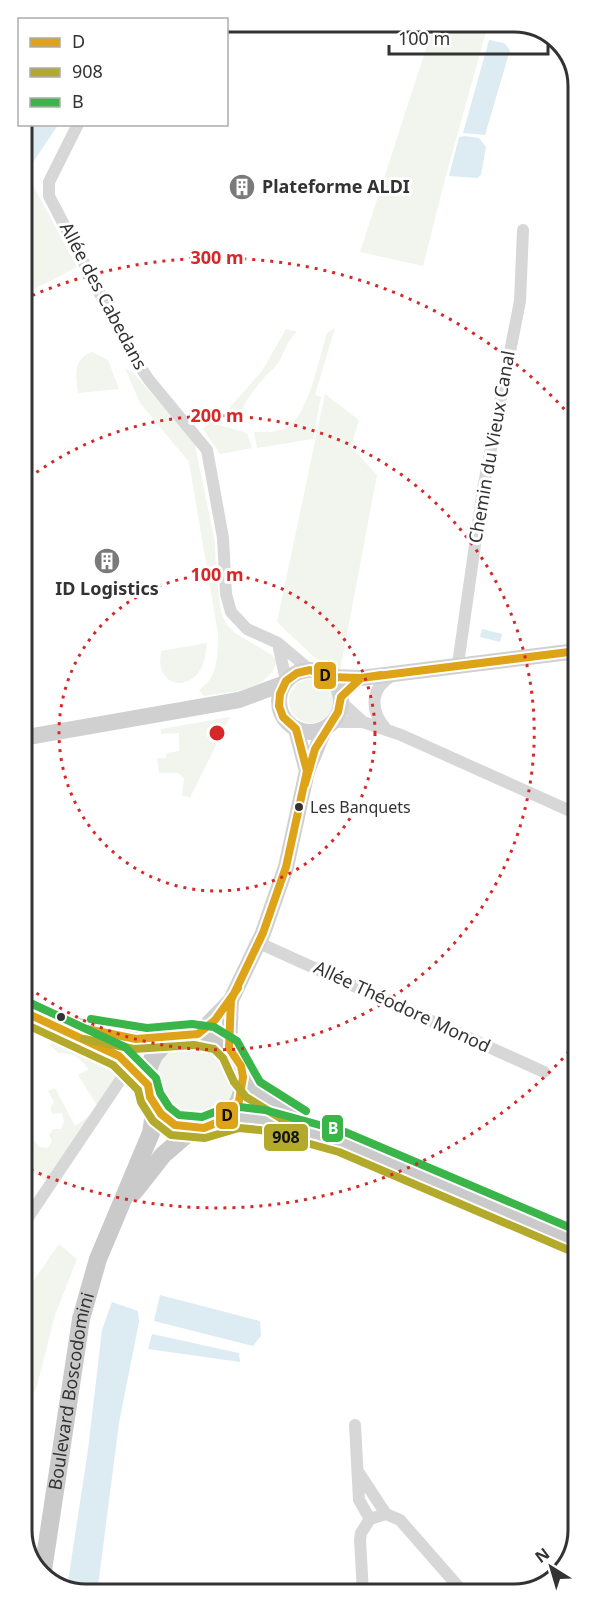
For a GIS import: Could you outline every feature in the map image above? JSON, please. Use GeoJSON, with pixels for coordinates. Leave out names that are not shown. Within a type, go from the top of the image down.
{"type":"FeatureCollection","features":[{"type":"Feature","properties":{"kind":"main road"},"geometry":{"type":"LineString","coordinates":[[223,1120],[239,1101],[243,1077],[241,1066],[229,1048],[220,1040],[198,1034],[173,1039],[156,1053],[151,1063],[148,1085],[155,1107],[168,1120],[193,1129],[239,1117],[262,1119],[342,1142],[534,1222],[568,1239]]}},
{"type":"Feature","properties":{"kind":"main road"},"geometry":{"type":"LineString","coordinates":[[243,1077],[251,1087],[277,1105],[342,1142]]}},
{"type":"Feature","properties":{"kind":"main road","name":"Boulevard Boscodomini"},"geometry":{"type":"LineString","coordinates":[[44,1564],[81,1319],[98,1259],[151,1132],[155,1107]]}},
{"type":"Feature","properties":{"kind":"main road","name":"Boulevard Boscodomini"},"geometry":{"type":"LineString","coordinates":[[119,1213],[163,1155],[193,1129]]}},
{"type":"Feature","properties":{"kind":"street","name":"Allée des Cabedans"},"geometry":{"type":"LineString","coordinates":[[77,126],[49,182],[49,196],[132,355],[149,380],[207,450],[223,538],[226,594],[231,612],[247,629],[278,643],[310,670]]}},
{"type":"Feature","properties":{"kind":"street","name":"Chemin du Vieux Canal"},"geometry":{"type":"LineString","coordinates":[[459,664],[483,489],[520,301],[523,230]]}},
{"type":"Feature","properties":{"kind":"street"},"geometry":{"type":"LineString","coordinates":[[278,643],[285,682],[280,694],[279,706],[283,717]]}},
{"type":"Feature","properties":{"kind":"street"},"geometry":{"type":"LineString","coordinates":[[32,736],[239,700],[285,682],[297,673],[310,670],[330,677],[361,678],[568,652]]}},
{"type":"Feature","properties":{"kind":"street"},"geometry":{"type":"LineString","coordinates":[[387,730],[374,710],[373,699],[382,683],[399,672]]}},
{"type":"Feature","properties":{"kind":"street"},"geometry":{"type":"LineString","coordinates":[[330,677],[341,700],[363,722]]}},
{"type":"Feature","properties":{"kind":"street"},"geometry":{"type":"LineString","coordinates":[[198,1034],[231,1000],[259,943],[286,867],[308,771],[341,700],[361,678]]}},
{"type":"Feature","properties":{"kind":"street"},"geometry":{"type":"LineString","coordinates":[[239,700],[267,706],[296,729],[308,771]]}},
{"type":"Feature","properties":{"kind":"street"},"geometry":{"type":"LineString","coordinates":[[296,729],[311,732],[329,725],[363,722],[387,730],[568,810]]}},
{"type":"Feature","properties":{"kind":"street","name":"Allée Théodore Monod"},"geometry":{"type":"LineString","coordinates":[[259,943],[544,1072]]}},
{"type":"Feature","properties":{"kind":"street"},"geometry":{"type":"LineString","coordinates":[[229,1048],[231,1000]]}},
{"type":"Feature","properties":{"kind":"street"},"geometry":{"type":"LineString","coordinates":[[32,1009],[77,1026],[112,1035],[173,1039]]}},
{"type":"Feature","properties":{"kind":"street"},"geometry":{"type":"LineString","coordinates":[[32,1016],[119,1056],[148,1085]]}},
{"type":"Feature","properties":{"kind":"street"},"geometry":{"type":"LineString","coordinates":[[32,1212],[122,1079],[133,1069]]}},
{"type":"Feature","properties":{"kind":"street"},"geometry":{"type":"LineString","coordinates":[[355,1425],[360,1500],[370,1519]]}},
{"type":"Feature","properties":{"kind":"street"},"geometry":{"type":"LineString","coordinates":[[359,1472],[387,1514],[400,1520],[456,1584]]}},
{"type":"Feature","properties":{"kind":"street"},"geometry":{"type":"LineString","coordinates":[[362,1584],[361,1533],[370,1519],[387,1514]]}},
{"type":"Feature","properties":{"kind":"shaded area"},"geometry":{"type":"Polygon","coordinates":[[[431,32],[486,32],[423,266],[360,252],[431,32]]]}},
{"type":"Feature","properties":{"kind":"shaded area"},"geometry":{"type":"Polygon","coordinates":[[[489,40],[504,43],[510,50],[485,135],[463,133],[489,40]]]}},
{"type":"Feature","properties":{"kind":"shaded area"},"geometry":{"type":"Polygon","coordinates":[[[32,126],[57,126],[32,164],[32,126]]]}},
{"type":"Feature","properties":{"kind":"shaded area"},"geometry":{"type":"Polygon","coordinates":[[[459,137],[479,138],[486,147],[481,175],[477,178],[449,176],[459,137]]]}},
{"type":"Feature","properties":{"kind":"shaded area"},"geometry":{"type":"Polygon","coordinates":[[[33,185],[77,267],[32,290],[33,185]]]}},
{"type":"Feature","properties":{"kind":"shaded area"},"geometry":{"type":"Polygon","coordinates":[[[335,328],[315,395],[321,397],[313,439],[257,448],[254,432],[283,429],[295,421],[312,385],[327,333],[335,328]]]}},
{"type":"Feature","properties":{"kind":"shaded area"},"geometry":{"type":"Polygon","coordinates":[[[286,329],[297,332],[289,341],[277,364],[250,396],[240,417],[225,413],[262,371],[286,329]]]}},
{"type":"Feature","properties":{"kind":"shaded area"},"geometry":{"type":"Polygon","coordinates":[[[92,352],[108,360],[119,389],[78,393],[76,374],[78,364],[81,359],[92,352]]]}},
{"type":"Feature","properties":{"kind":"shaded area"},"geometry":{"type":"Polygon","coordinates":[[[125,368],[133,373],[194,440],[215,543],[221,612],[226,624],[235,633],[272,655],[277,662],[272,672],[256,685],[237,691],[204,696],[199,690],[210,679],[216,665],[218,634],[189,462],[140,403],[125,368]]]}},
{"type":"Feature","properties":{"kind":"shaded area"},"geometry":{"type":"Polygon","coordinates":[[[325,394],[359,420],[351,447],[377,475],[340,671],[314,657],[277,622],[325,394]]]}},
{"type":"Feature","properties":{"kind":"shaded area"},"geometry":{"type":"Polygon","coordinates":[[[209,422],[247,433],[252,448],[220,454],[203,429],[209,422]]]}},
{"type":"Feature","properties":{"kind":"shaded area"},"geometry":{"type":"Polygon","coordinates":[[[482,629],[502,634],[500,642],[480,637],[482,629]]]}},
{"type":"Feature","properties":{"kind":"shaded area"},"geometry":{"type":"Polygon","coordinates":[[[207,643],[202,667],[191,680],[173,682],[164,675],[160,665],[161,651],[207,643]]]}},
{"type":"Feature","properties":{"kind":"shaded area"},"geometry":{"type":"Polygon","coordinates":[[[311,679],[320,680],[327,685],[332,692],[332,710],[327,717],[320,722],[311,723],[302,722],[295,717],[290,710],[289,701],[290,692],[295,685],[302,680],[311,679]]]}},
{"type":"Feature","properties":{"kind":"shaded area"},"geometry":{"type":"Polygon","coordinates":[[[230,717],[190,798],[182,795],[184,778],[178,773],[159,773],[157,758],[166,758],[167,753],[179,751],[179,733],[161,734],[161,729],[230,717]]]}},
{"type":"Feature","properties":{"kind":"shaded area"},"geometry":{"type":"Polygon","coordinates":[[[53,1041],[107,1065],[118,1079],[98,1107],[78,1075],[89,1069],[77,1056],[58,1053],[50,1045],[53,1041]]]}},
{"type":"Feature","properties":{"kind":"shaded area"},"geometry":{"type":"Polygon","coordinates":[[[187,1041],[203,1041],[217,1047],[228,1058],[234,1072],[234,1088],[228,1102],[217,1113],[203,1119],[187,1119],[173,1113],[162,1102],[156,1088],[156,1072],[162,1058],[173,1047],[187,1041]]]}},
{"type":"Feature","properties":{"kind":"shaded area"},"geometry":{"type":"Polygon","coordinates":[[[55,1088],[75,1126],[92,1114],[48,1182],[32,1171],[32,1141],[35,1141],[39,1147],[48,1148],[52,1141],[49,1135],[53,1129],[61,1129],[64,1122],[62,1113],[53,1114],[50,1108],[54,1102],[48,1091],[55,1088]]]}},
{"type":"Feature","properties":{"kind":"shaded area"},"geometry":{"type":"Polygon","coordinates":[[[59,1244],[77,1259],[55,1315],[37,1386],[32,1396],[32,1283],[59,1244]]]}},
{"type":"Feature","properties":{"kind":"shaded area"},"geometry":{"type":"Polygon","coordinates":[[[160,1295],[260,1321],[261,1336],[253,1346],[154,1321],[160,1295]]]}},
{"type":"Feature","properties":{"kind":"shaded area"},"geometry":{"type":"Polygon","coordinates":[[[112,1302],[138,1311],[139,1322],[119,1423],[98,1583],[82,1583],[68,1580],[88,1450],[102,1330],[112,1302]]]}},
{"type":"Feature","properties":{"kind":"shaded area"},"geometry":{"type":"Polygon","coordinates":[[[152,1334],[239,1353],[240,1362],[148,1349],[152,1334]]]}},
{"type":"Feature","properties":{"kind":"transit line","name":"D"},"geometry":{"type":"LineString","coordinates":[[32,1016],[119,1056],[148,1085],[150,1097],[161,1114],[175,1125],[204,1128],[223,1120],[239,1101],[243,1077],[241,1066],[229,1048],[231,1000],[263,933],[286,867],[307,771],[296,729],[283,717],[279,706],[280,694],[286,681],[297,673],[310,670],[330,677],[361,678],[568,652]]}},
{"type":"Feature","properties":{"kind":"transit line","name":"D"},"geometry":{"type":"LineString","coordinates":[[305,784],[315,749],[338,712],[341,697],[361,678],[381,675]]}},
{"type":"Feature","properties":{"kind":"transit line","name":"D"},"geometry":{"type":"LineString","coordinates":[[87,1029],[136,1039],[198,1034],[215,1020],[238,988]]}},
{"type":"Feature","properties":{"kind":"transit line","name":"B"},"geometry":{"type":"LineString","coordinates":[[32,1004],[125,1047],[156,1078],[160,1093],[169,1107],[179,1115],[202,1117],[220,1110],[240,1107],[265,1110],[345,1132],[568,1227]]}},
{"type":"Feature","properties":{"kind":"transit line","name":"B"},"geometry":{"type":"LineString","coordinates":[[91,1019],[147,1028],[192,1024],[214,1027],[237,1041],[260,1082],[306,1111]]}},
{"type":"Feature","properties":{"kind":"transit line","name":"908"},"geometry":{"type":"LineString","coordinates":[[32,1027],[113,1065],[138,1090],[141,1102],[153,1121],[171,1135],[205,1138],[239,1128],[260,1130],[339,1152],[568,1250]]}},
{"type":"Feature","properties":{"kind":"transit line","name":"908"},"geometry":{"type":"LineString","coordinates":[[84,1039],[134,1049],[194,1045],[214,1049],[223,1058],[234,1082],[246,1097],[298,1129]]}},
{"type":"Feature","properties":{"kind":"place","name":"Plateforme ALDI"},"geometry":{"type":"Point","coordinates":[242,187]}},
{"type":"Feature","properties":{"kind":"place","name":"ID Logistics"},"geometry":{"type":"Point","coordinates":[107,561]}},
{"type":"Feature","properties":{"kind":"place","name":"Les Banquets"},"geometry":{"type":"Point","coordinates":[299,807]}}]}
